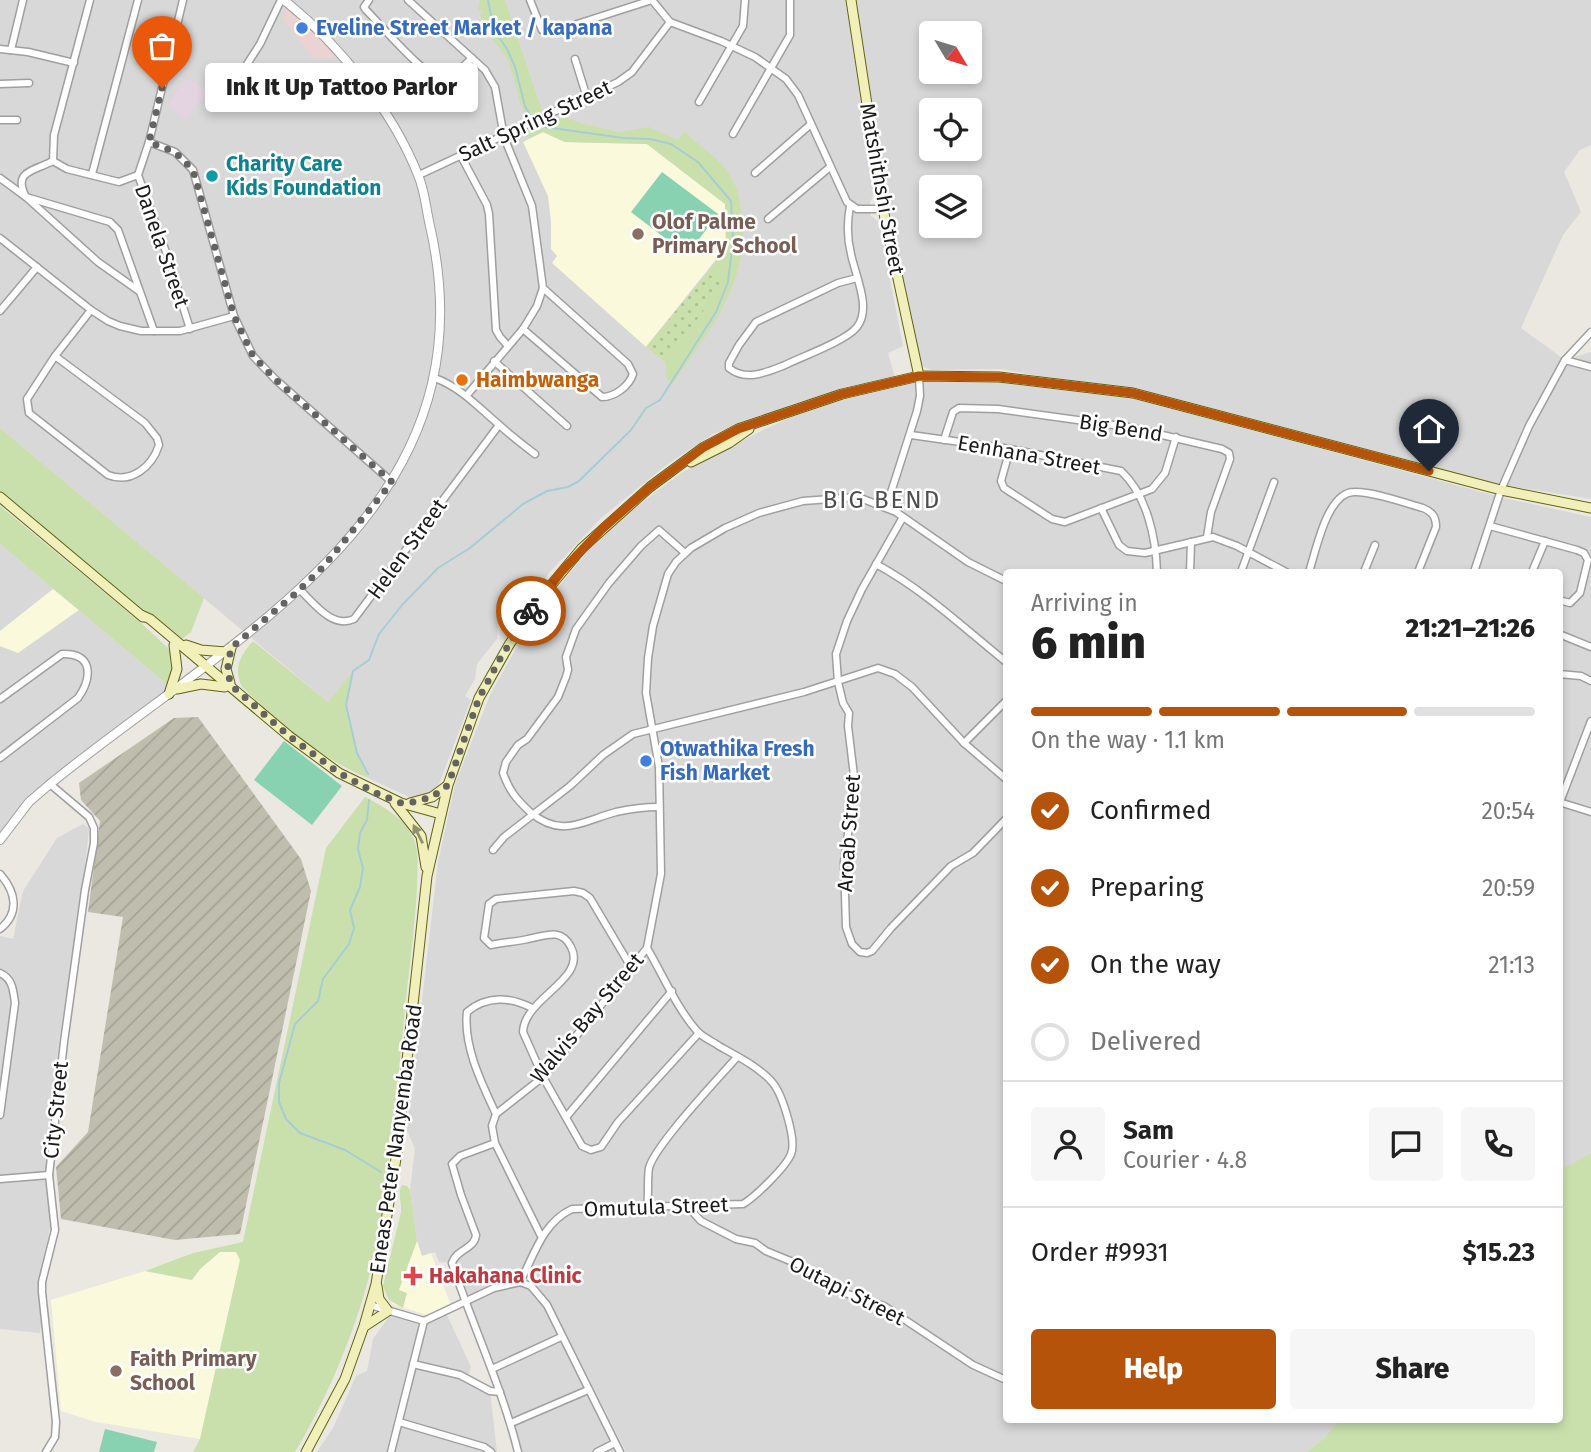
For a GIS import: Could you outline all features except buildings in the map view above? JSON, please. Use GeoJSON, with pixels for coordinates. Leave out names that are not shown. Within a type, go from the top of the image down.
{"type":"FeatureCollection","features":[{"type":"Feature","properties":{"kind":"main road","name":"Matshithshi Street"},"geometry":{"type":"LineString","coordinates":[[851,0],[883,209],[919,376]]}},
{"type":"Feature","properties":{"kind":"main road","name":"Eneas Peter Nanyemba Road"},"geometry":{"type":"LineString","coordinates":[[306,1452],[340,1390],[364,1326],[376,1284],[397,1152],[427,876],[448,785],[479,698],[509,645],[537,603],[589,541],[641,495],[720,437],[842,394],[919,376]]}},
{"type":"Feature","properties":{"kind":"main road"},"geometry":{"type":"LineString","coordinates":[[919,376],[999,377],[1133,393],[1501,490],[1591,509]]}},
{"type":"Feature","properties":{"kind":"main road"},"geometry":{"type":"LineString","coordinates":[[0,497],[141,615],[150,619],[205,668],[339,773],[396,801],[440,814]]}},
{"type":"Feature","properties":{"kind":"main road"},"geometry":{"type":"LineString","coordinates":[[176,643],[201,650],[228,650],[226,669],[229,687]]}},
{"type":"Feature","properties":{"kind":"main road"},"geometry":{"type":"LineString","coordinates":[[176,643],[177,669],[173,691],[201,684],[229,687]]}},
{"type":"Feature","properties":{"kind":"main road"},"geometry":{"type":"LineString","coordinates":[[396,801],[428,799],[448,785]]}},
{"type":"Feature","properties":{"kind":"main road"},"geometry":{"type":"LineString","coordinates":[[396,801],[421,836],[427,876]]}},
{"type":"Feature","properties":{"kind":"main road"},"geometry":{"type":"LineString","coordinates":[[364,1326],[388,1311],[379,1299],[376,1284]]}},
{"type":"Feature","properties":{"kind":"street"},"geometry":{"type":"LineString","coordinates":[[11,50],[23,0]]}},
{"type":"Feature","properties":{"kind":"street"},"geometry":{"type":"LineString","coordinates":[[53,161],[54,135],[90,0]]}},
{"type":"Feature","properties":{"kind":"street"},"geometry":{"type":"LineString","coordinates":[[92,174],[138,0]]}},
{"type":"Feature","properties":{"kind":"street","name":"Danela Street"},"geometry":{"type":"LineString","coordinates":[[183,0],[149,142],[138,175],[166,251],[190,329]]}},
{"type":"Feature","properties":{"kind":"street"},"geometry":{"type":"LineString","coordinates":[[0,839],[29,802],[50,784],[228,650],[300,590],[337,551],[392,482],[415,437],[435,378],[442,321],[440,278],[419,175],[395,128],[373,95],[321,33],[283,0],[260,44],[233,86]]}},
{"type":"Feature","properties":{"kind":"street"},"geometry":{"type":"LineString","coordinates":[[369,0],[364,6],[366,10],[421,66],[442,83],[452,79],[472,58]]}},
{"type":"Feature","properties":{"kind":"street"},"geometry":{"type":"LineString","coordinates":[[408,0],[472,58],[492,81],[504,137],[532,206],[542,288],[537,306],[523,329],[467,395]]}},
{"type":"Feature","properties":{"kind":"street"},"geometry":{"type":"LineString","coordinates":[[530,0],[542,30],[547,33],[652,0],[670,22],[733,46],[772,68],[792,86],[850,206],[847,227],[861,292],[862,315],[857,327],[851,332],[764,374],[744,375],[729,368],[739,345],[756,322],[857,278]]}},
{"type":"Feature","properties":{"kind":"street"},"geometry":{"type":"LineString","coordinates":[[699,102],[744,23],[745,0]]}},
{"type":"Feature","properties":{"kind":"street"},"geometry":{"type":"LineString","coordinates":[[733,134],[790,34],[790,0]]}},
{"type":"Feature","properties":{"kind":"street","name":"Salt Spring Street"},"geometry":{"type":"LineString","coordinates":[[419,175],[618,82],[632,72],[670,22]]}},
{"type":"Feature","properties":{"kind":"street"},"geometry":{"type":"LineString","coordinates":[[0,49],[74,62]]}},
{"type":"Feature","properties":{"kind":"street"},"geometry":{"type":"LineString","coordinates":[[575,59],[587,98]]}},
{"type":"Feature","properties":{"kind":"street"},"geometry":{"type":"LineString","coordinates":[[0,84],[29,83]]}},
{"type":"Feature","properties":{"kind":"street"},"geometry":{"type":"LineString","coordinates":[[0,120],[17,120]]}},
{"type":"Feature","properties":{"kind":"street"},"geometry":{"type":"LineString","coordinates":[[755,173],[811,124]]}},
{"type":"Feature","properties":{"kind":"street"},"geometry":{"type":"LineString","coordinates":[[149,142],[175,152],[193,170],[234,316],[253,356],[262,367],[392,482]]}},
{"type":"Feature","properties":{"kind":"street"},"geometry":{"type":"LineString","coordinates":[[461,156],[487,205],[496,330],[508,345]]}},
{"type":"Feature","properties":{"kind":"street"},"geometry":{"type":"LineString","coordinates":[[53,161],[67,169],[119,182],[138,175]]}},
{"type":"Feature","properties":{"kind":"street"},"geometry":{"type":"LineString","coordinates":[[53,161],[23,176],[21,187],[26,197],[110,222],[118,230],[154,331]]}},
{"type":"Feature","properties":{"kind":"street"},"geometry":{"type":"LineString","coordinates":[[768,219],[830,167]]}},
{"type":"Feature","properties":{"kind":"street"},"geometry":{"type":"LineString","coordinates":[[0,178],[26,197],[98,262],[140,292]]}},
{"type":"Feature","properties":{"kind":"street"},"geometry":{"type":"LineString","coordinates":[[850,206],[857,209],[883,209]]}},
{"type":"Feature","properties":{"kind":"street"},"geometry":{"type":"LineString","coordinates":[[0,238],[91,310],[120,326],[141,331],[190,329],[234,316]]}},
{"type":"Feature","properties":{"kind":"street"},"geometry":{"type":"LineString","coordinates":[[0,311],[37,267]]}},
{"type":"Feature","properties":{"kind":"street"},"geometry":{"type":"LineString","coordinates":[[523,329],[602,397],[615,394],[631,380],[633,374],[628,364],[542,288]]}},
{"type":"Feature","properties":{"kind":"street"},"geometry":{"type":"LineString","coordinates":[[55,356],[151,430],[159,445],[141,471],[131,478],[108,475],[29,412],[27,399],[55,356],[91,310]]}},
{"type":"Feature","properties":{"kind":"street"},"geometry":{"type":"LineString","coordinates":[[1476,569],[1501,490],[1529,426],[1564,360],[1591,332]]}},
{"type":"Feature","properties":{"kind":"street"},"geometry":{"type":"LineString","coordinates":[[1564,360],[1591,367]]}},
{"type":"Feature","properties":{"kind":"street"},"geometry":{"type":"LineString","coordinates":[[494,361],[567,426]]}},
{"type":"Feature","properties":{"kind":"street"},"geometry":{"type":"LineString","coordinates":[[886,508],[911,435],[920,396],[919,376]]}},
{"type":"Feature","properties":{"kind":"street"},"geometry":{"type":"LineString","coordinates":[[435,378],[451,384],[467,395],[536,454]]}},
{"type":"Feature","properties":{"kind":"street","name":"Big Bend"},"geometry":{"type":"LineString","coordinates":[[944,440],[953,412],[959,408],[998,409],[1128,427],[1222,449],[1231,456],[1210,512],[1207,537]]}},
{"type":"Feature","properties":{"kind":"street","name":"Helen Street"},"geometry":{"type":"LineString","coordinates":[[300,590],[332,619],[343,622],[354,619],[499,425]]}},
{"type":"Feature","properties":{"kind":"street","name":"Eenhana Street"},"geometry":{"type":"LineString","coordinates":[[911,435],[1010,449],[1121,471],[1139,495],[1149,520],[1156,550],[1157,569]]}},
{"type":"Feature","properties":{"kind":"street"},"geometry":{"type":"LineString","coordinates":[[1010,449],[1001,481],[1011,494],[1052,519],[1061,521],[1152,489],[1165,473],[1176,437]]}},
{"type":"Feature","properties":{"kind":"street"},"geometry":{"type":"LineString","coordinates":[[1242,569],[1275,482]]}},
{"type":"Feature","properties":{"kind":"street"},"geometry":{"type":"LineString","coordinates":[[1310,569],[1331,507],[1341,496],[1354,492],[1432,512],[1436,527],[1419,569]]}},
{"type":"Feature","properties":{"kind":"street","name":"Walvis Bay Street"},"geometry":{"type":"LineString","coordinates":[[496,1114],[543,1077],[647,948],[661,874],[659,767],[646,693],[653,626],[668,574],[685,553],[725,528],[782,506],[843,497],[858,498],[903,517],[977,567],[1003,580]]}},
{"type":"Feature","properties":{"kind":"street"},"geometry":{"type":"LineString","coordinates":[[1101,508],[1123,549],[1133,553],[1207,537],[1225,541],[1280,569]]}},
{"type":"Feature","properties":{"kind":"street"},"geometry":{"type":"LineString","coordinates":[[838,682],[835,662],[839,642],[857,600],[903,517]]}},
{"type":"Feature","properties":{"kind":"street"},"geometry":{"type":"LineString","coordinates":[[1490,526],[1584,553],[1588,560],[1577,598],[1570,603],[1563,601]]}},
{"type":"Feature","properties":{"kind":"street"},"geometry":{"type":"LineString","coordinates":[[659,807],[638,807],[573,827],[550,826],[534,815],[512,793],[503,773],[504,766],[518,745],[527,739],[558,697],[568,670],[566,657],[576,629],[609,583],[659,530],[685,553]]}},
{"type":"Feature","properties":{"kind":"street"},"geometry":{"type":"LineString","coordinates":[[1533,569],[1545,541]]}},
{"type":"Feature","properties":{"kind":"street"},"geometry":{"type":"LineString","coordinates":[[1190,569],[1191,542]]}},
{"type":"Feature","properties":{"kind":"street"},"geometry":{"type":"LineString","coordinates":[[1365,569],[1375,545]]}},
{"type":"Feature","properties":{"kind":"street"},"geometry":{"type":"LineString","coordinates":[[876,564],[901,577],[954,617],[1003,659]]}},
{"type":"Feature","properties":{"kind":"street"},"geometry":{"type":"LineString","coordinates":[[1563,636],[1591,647]]}},
{"type":"Feature","properties":{"kind":"street"},"geometry":{"type":"LineString","coordinates":[[0,699],[62,654],[73,654],[82,660],[89,673],[87,685],[78,698],[0,758]]}},
{"type":"Feature","properties":{"kind":"street"},"geometry":{"type":"LineString","coordinates":[[493,850],[504,837],[633,734],[838,682],[878,668],[895,674],[912,687],[964,743],[1003,776]]}},
{"type":"Feature","properties":{"kind":"street"},"geometry":{"type":"LineString","coordinates":[[1563,675],[1591,681]]}},
{"type":"Feature","properties":{"kind":"street","name":"Aroab Street"},"geometry":{"type":"LineString","coordinates":[[838,682],[843,703],[849,713],[855,785],[844,862],[846,927],[850,941],[860,952],[872,951],[951,866],[973,853],[1003,822]]}},
{"type":"Feature","properties":{"kind":"street"},"geometry":{"type":"LineString","coordinates":[[964,743],[1003,704]]}},
{"type":"Feature","properties":{"kind":"street"},"geometry":{"type":"LineString","coordinates":[[1563,794],[1591,721]]}},
{"type":"Feature","properties":{"kind":"street","name":"City Street"},"geometry":{"type":"LineString","coordinates":[[46,1452],[55,1437],[56,1422],[42,1292],[55,1230],[49,1175],[64,1042],[94,828],[89,817],[50,784]]}},
{"type":"Feature","properties":{"kind":"street"},"geometry":{"type":"LineString","coordinates":[[1563,803],[1591,812]]}},
{"type":"Feature","properties":{"kind":"street"},"geometry":{"type":"LineString","coordinates":[[0,874],[7,881],[14,901],[9,922],[0,929]]}},
{"type":"Feature","properties":{"kind":"street"},"geometry":{"type":"LineString","coordinates":[[631,967],[590,898],[583,894],[573,891],[492,901],[485,920],[484,938],[491,944],[555,934],[565,938],[572,949],[574,959],[563,980],[532,1008],[523,1032],[543,1077],[582,1146],[592,1150],[601,1147],[618,1122],[699,1033]]}},
{"type":"Feature","properties":{"kind":"street","name":"Omutula Street"},"geometry":{"type":"LineString","coordinates":[[520,1282],[541,1236],[565,1212],[572,1209],[688,1207],[747,1202],[783,1166],[793,1152],[787,1115],[772,1082],[699,1033],[647,948]]}},
{"type":"Feature","properties":{"kind":"street"},"geometry":{"type":"LineString","coordinates":[[0,973],[8,978],[12,986],[15,1003],[0,1115]]}},
{"type":"Feature","properties":{"kind":"street"},"geometry":{"type":"LineString","coordinates":[[567,1116],[672,991]]}},
{"type":"Feature","properties":{"kind":"street"},"geometry":{"type":"LineString","coordinates":[[532,1008],[514,999],[502,999],[478,1005],[467,1012],[466,1020],[470,1047],[482,1084],[496,1114],[492,1126],[495,1143],[541,1236]]}},
{"type":"Feature","properties":{"kind":"street"},"geometry":{"type":"LineString","coordinates":[[647,1206],[652,1162],[679,1124],[737,1057]]}},
{"type":"Feature","properties":{"kind":"street"},"geometry":{"type":"LineString","coordinates":[[495,1143],[460,1156],[452,1164],[476,1235],[472,1244],[458,1253],[452,1263],[511,1423],[518,1452]]}},
{"type":"Feature","properties":{"kind":"street"},"geometry":{"type":"LineString","coordinates":[[0,1178],[49,1175]]}},
{"type":"Feature","properties":{"kind":"street","name":"Outapi Street"},"geometry":{"type":"LineString","coordinates":[[688,1207],[701,1221],[736,1239],[755,1242],[766,1251],[792,1261],[842,1293],[884,1306],[973,1364],[1003,1379]]}},
{"type":"Feature","properties":{"kind":"street"},"geometry":{"type":"LineString","coordinates":[[370,1305],[424,1321],[494,1288],[520,1282],[531,1286],[540,1294],[620,1452]]}},
{"type":"Feature","properties":{"kind":"street"},"geometry":{"type":"LineString","coordinates":[[391,1452],[424,1321]]}},
{"type":"Feature","properties":{"kind":"street"},"geometry":{"type":"LineString","coordinates":[[492,1369],[561,1337]]}},
{"type":"Feature","properties":{"kind":"street"},"geometry":{"type":"LineString","coordinates":[[413,1364],[460,1376],[490,1391],[500,1392]]}},
{"type":"Feature","properties":{"kind":"street"},"geometry":{"type":"LineString","coordinates":[[511,1423],[588,1390]]}},
{"type":"Feature","properties":{"kind":"street"},"geometry":{"type":"LineString","coordinates":[[399,1422],[484,1447],[491,1452]]}},
{"type":"Feature","properties":{"kind":"street"},"geometry":{"type":"LineString","coordinates":[[597,1452],[615,1443]]}},
{"type":"Feature","properties":{"kind":"shaded area"},"geometry":{"type":"Polygon","coordinates":[[[0,0],[847,0],[876,188],[870,203],[871,216],[879,222],[903,346],[888,353],[895,377],[796,403],[713,434],[665,466],[600,519],[549,573],[516,616],[498,623],[497,639],[477,664],[475,679],[465,696],[471,700],[439,784],[427,795],[416,799],[409,797],[368,778],[357,753],[346,705],[352,673],[328,702],[0,428],[0,0]]]}},
{"type":"Feature","properties":{"kind":"shaded area"},"geometry":{"type":"Polygon","coordinates":[[[855,0],[1591,0],[1591,145],[1580,150],[1564,172],[1581,212],[1563,235],[1521,328],[1565,360],[1591,352],[1591,499],[1503,485],[1195,407],[1002,369],[931,370],[920,362],[898,263],[855,0]]]}},
{"type":"Feature","properties":{"kind":"shaded area","name":"Eveline Street Market / kapana"},"geometry":{"type":"Polygon","coordinates":[[[289,4],[341,56],[314,59],[283,19],[289,4]]]}},
{"type":"Feature","properties":{"kind":"shaded area"},"geometry":{"type":"Polygon","coordinates":[[[185,78],[207,91],[186,120],[168,106],[185,78]]]}},
{"type":"Feature","properties":{"kind":"shaded area","name":"Olof Palme Primary School"},"geometry":{"type":"Polygon","coordinates":[[[543,132],[565,142],[647,144],[725,204],[726,247],[646,347],[552,263],[557,256],[551,249],[548,196],[523,142],[543,132]]]}},
{"type":"Feature","properties":{"kind":"shaded area"},"geometry":{"type":"Polygon","coordinates":[[[919,376],[1132,398],[1504,498],[1591,517],[1591,1153],[1563,1168],[1563,569],[1003,569],[1003,1423],[1337,1423],[1306,1452],[626,1452],[551,1304],[528,1277],[517,1276],[466,1299],[452,1263],[439,1262],[435,1252],[422,1257],[417,1241],[410,1190],[415,1149],[407,1130],[438,862],[455,784],[490,695],[535,618],[597,541],[622,518],[681,473],[812,408],[919,376]]]}},
{"type":"Feature","properties":{"kind":"shaded area"},"geometry":{"type":"Polygon","coordinates":[[[0,544],[169,686],[163,694],[50,778],[26,799],[0,832],[0,544]]]}},
{"type":"Feature","properties":{"kind":"shaded area"},"geometry":{"type":"Polygon","coordinates":[[[53,589],[79,610],[18,653],[0,646],[0,631],[53,589]]]}},
{"type":"Feature","properties":{"kind":"shaded area"},"geometry":{"type":"Polygon","coordinates":[[[198,717],[301,859],[311,891],[240,1234],[175,1240],[61,1219],[56,1167],[88,1132],[123,917],[88,912],[100,821],[81,800],[79,783],[174,718],[198,717]]]}},
{"type":"Feature","properties":{"kind":"shaded area"},"geometry":{"type":"Polygon","coordinates":[[[83,824],[89,828],[85,867],[59,1043],[45,1176],[51,1222],[39,1282],[42,1317],[40,1333],[0,1329],[0,936],[13,939],[23,891],[57,838],[83,824]]]}},
{"type":"Feature","properties":{"kind":"shaded area","name":"Hakahana Clinic"},"geometry":{"type":"Polygon","coordinates":[[[417,1241],[422,1256],[431,1253],[451,1306],[430,1316],[393,1304],[383,1286],[389,1267],[417,1241]]]}},
{"type":"Feature","properties":{"kind":"shaded area"},"geometry":{"type":"Polygon","coordinates":[[[220,1252],[236,1252],[240,1260],[200,1439],[96,1422],[61,1411],[51,1300],[145,1271],[191,1280],[209,1259],[220,1252]]]}},
{"type":"Feature","properties":{"kind":"shaded area"},"geometry":{"type":"Polygon","coordinates":[[[520,1282],[540,1295],[620,1452],[518,1452],[465,1302],[494,1288],[520,1282]]]}},
{"type":"Feature","properties":{"kind":"shaded area"},"geometry":{"type":"Polygon","coordinates":[[[446,1313],[471,1367],[467,1379],[490,1391],[497,1452],[390,1452],[426,1323],[446,1313]]]}},
{"type":"Feature","properties":{"kind":"shaded area"},"geometry":{"type":"Polygon","coordinates":[[[391,1314],[419,1324],[386,1452],[317,1452],[334,1426],[356,1376],[367,1371],[373,1339],[391,1314]]]}},
{"type":"Feature","properties":{"kind":"green space"},"geometry":{"type":"Polygon","coordinates":[[[480,0],[505,0],[542,111],[528,119],[521,106],[508,59],[480,16],[480,0]]]}},
{"type":"Feature","properties":{"kind":"green space"},"geometry":{"type":"Polygon","coordinates":[[[564,116],[580,123],[619,132],[649,127],[678,140],[684,132],[718,160],[735,185],[741,208],[743,241],[740,264],[724,306],[673,383],[667,380],[665,362],[722,285],[707,273],[726,247],[725,204],[647,144],[565,142],[543,132],[529,138],[526,133],[564,116]]]}},
{"type":"Feature","properties":{"kind":"green space"},"geometry":{"type":"Polygon","coordinates":[[[662,172],[718,214],[687,255],[631,212],[662,172]]]}},
{"type":"Feature","properties":{"kind":"green space"},"geometry":{"type":"Polygon","coordinates":[[[707,273],[723,285],[665,362],[646,347],[707,273]]]}},
{"type":"Feature","properties":{"kind":"green space"},"geometry":{"type":"Polygon","coordinates":[[[0,428],[204,598],[191,632],[178,642],[0,497],[0,428]]]}},
{"type":"Feature","properties":{"kind":"green space"},"geometry":{"type":"Polygon","coordinates":[[[0,506],[168,648],[175,664],[169,686],[0,544],[0,506]]]}},
{"type":"Feature","properties":{"kind":"green space"},"geometry":{"type":"Polygon","coordinates":[[[253,641],[328,702],[353,671],[346,705],[357,753],[368,778],[317,750],[242,687],[238,674],[239,662],[253,641]]]}},
{"type":"Feature","properties":{"kind":"green space"},"geometry":{"type":"Polygon","coordinates":[[[284,741],[342,786],[312,825],[254,780],[284,741]]]}},
{"type":"Feature","properties":{"kind":"green space"},"geometry":{"type":"Polygon","coordinates":[[[365,797],[403,822],[413,837],[418,862],[414,926],[390,1153],[381,1219],[369,1276],[343,1355],[295,1452],[193,1452],[200,1439],[240,1260],[236,1252],[220,1252],[200,1269],[192,1280],[145,1271],[193,1253],[243,1242],[326,848],[365,797]]]}},
{"type":"Feature","properties":{"kind":"green space"},"geometry":{"type":"Polygon","coordinates":[[[1591,1153],[1591,1452],[1306,1452],[1337,1423],[1563,1423],[1563,1168],[1591,1153]]]}},
{"type":"Feature","properties":{"kind":"green space"},"geometry":{"type":"Polygon","coordinates":[[[402,1185],[410,1190],[417,1241],[399,1290],[407,1293],[403,1308],[389,1300],[383,1286],[401,1212],[402,1185]]]}},
{"type":"Feature","properties":{"kind":"green space"},"geometry":{"type":"Polygon","coordinates":[[[105,1429],[157,1442],[154,1452],[99,1452],[105,1429]]]}},
{"type":"Feature","properties":{"kind":"waterway"},"geometry":{"type":"LineString","coordinates":[[488,0],[494,30],[515,67],[525,106],[531,117]]}},
{"type":"Feature","properties":{"kind":"waterway"},"geometry":{"type":"LineString","coordinates":[[368,774],[357,753],[346,705],[353,671],[369,660],[379,634],[403,604],[438,568],[470,548],[523,504],[547,491],[568,487],[579,481],[631,430],[646,408],[660,400],[716,312],[728,282],[733,241],[731,201],[698,162],[671,144],[650,139],[545,127]]}},
{"type":"Feature","properties":{"kind":"waterway"},"geometry":{"type":"LineString","coordinates":[[369,800],[367,820],[360,833],[358,849],[363,868],[360,887],[350,910],[354,928],[349,944],[323,979],[318,1001],[295,1024],[279,1083],[279,1102],[286,1119],[300,1133],[345,1150],[381,1172]]}},
{"type":"Feature","properties":{"kind":"way so far"},"geometry":{"type":"LineString","coordinates":[[162,88],[149,142],[175,152],[185,159],[193,170],[234,316],[253,356],[276,380],[392,482],[324,566],[231,648],[226,669],[233,687],[289,736],[339,773],[401,803],[423,800],[439,793],[448,785],[479,698],[501,657],[531,611]]}},
{"type":"Feature","properties":{"kind":"place","name":"Eveline Street Market / kapana"},"geometry":{"type":"Point","coordinates":[302,28]}},
{"type":"Feature","properties":{"kind":"place","name":"Ink It Up Tattoo Parlor"},"geometry":{"type":"Point","coordinates":[162,88]}},
{"type":"Feature","properties":{"kind":"place","name":"Charity Care Kids Foundation"},"geometry":{"type":"Point","coordinates":[212,176]}},
{"type":"Feature","properties":{"kind":"place","name":"Olof Palme Primary School"},"geometry":{"type":"Point","coordinates":[638,234]}},
{"type":"Feature","properties":{"kind":"place","name":"Haimbwanga"},"geometry":{"type":"Point","coordinates":[462,380]}},
{"type":"Feature","properties":{"kind":"place","name":"Otwathika Fresh Fish Market"},"geometry":{"type":"Point","coordinates":[646,761]}},
{"type":"Feature","properties":{"kind":"place","name":"Hakahana Clinic"},"geometry":{"type":"Point","coordinates":[413,1276]}},
{"type":"Feature","properties":{"kind":"place","name":"Faith Primary School"},"geometry":{"type":"Point","coordinates":[116,1371]}},
{"type":"Feature","properties":{"kind":"district","name":"BIG BEND"},"geometry":{"type":"Point","coordinates":[882,500]}},
{"type":"Feature","properties":{"kind":"route"},"geometry":{"type":"LineString","coordinates":[[531,611],[561,572],[603,528],[650,487],[720,437],[842,394],[919,376],[999,377],[1133,393],[1429,471]]}}]}
